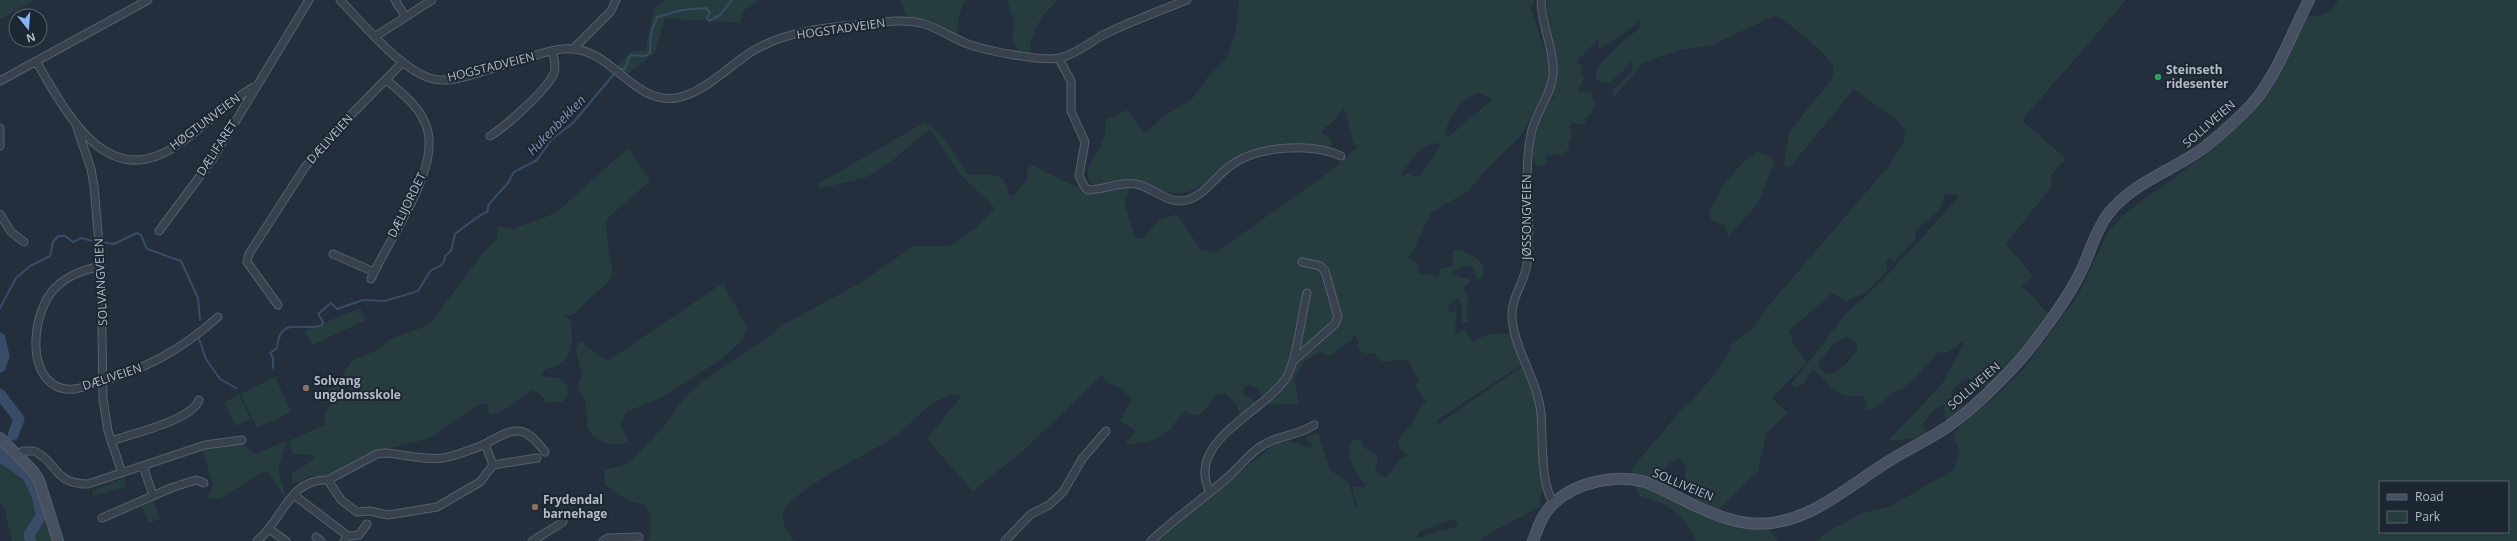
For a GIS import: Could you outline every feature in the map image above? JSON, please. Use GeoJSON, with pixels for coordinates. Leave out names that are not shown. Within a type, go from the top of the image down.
{"type":"FeatureCollection","features":[{"type":"Feature","properties":{"kind":"street"},"geometry":{"type":"LineString","coordinates":[[0,81],[148,0]]}},
{"type":"Feature","properties":{"kind":"street","name":"DÆLIFARET"},"geometry":{"type":"LineString","coordinates":[[159,231],[212,160],[254,88],[309,0]]}},
{"type":"Feature","properties":{"kind":"street","name":"HOGSTADVEIEN"},"geometry":{"type":"LineString","coordinates":[[340,0],[403,62],[416,72],[440,80],[451,79],[553,51],[574,49],[596,57],[653,96],[677,98],[691,93],[748,53],[768,43],[814,31],[893,22],[918,22],[931,26],[975,47],[1043,59],[1059,59]]}},
{"type":"Feature","properties":{"kind":"street"},"geometry":{"type":"LineString","coordinates":[[395,0],[405,16]]}},
{"type":"Feature","properties":{"kind":"street"},"geometry":{"type":"LineString","coordinates":[[376,36],[432,0]]}},
{"type":"Feature","properties":{"kind":"street"},"geometry":{"type":"LineString","coordinates":[[574,49],[610,11],[616,0]]}},
{"type":"Feature","properties":{"kind":"street"},"geometry":{"type":"LineString","coordinates":[[1188,0],[1108,32],[1059,59],[1071,81],[1071,111],[1085,142],[1079,176],[1084,186],[1088,190],[1135,184],[1150,188],[1170,200],[1183,201],[1200,194],[1230,165],[1255,153],[1298,148],[1323,150],[1341,156]]}},
{"type":"Feature","properties":{"kind":"street","name":"JØSSONGVEIEN"},"geometry":{"type":"LineString","coordinates":[[1541,0],[1553,73],[1551,86],[1531,135],[1526,190],[1527,266],[1512,313],[1514,329],[1537,393],[1541,414],[1541,448],[1549,494],[1554,503]]}},
{"type":"Feature","properties":{"kind":"street","name":"SOLLIVEIEN"},"geometry":{"type":"LineString","coordinates":[[1533,541],[1544,515],[1554,503],[1570,493],[1600,481],[1630,479],[1653,485],[1736,520],[1759,523],[1781,522],[1816,509],[1888,461],[1942,430],[2010,372],[2024,356],[2072,287],[2100,226],[2109,213],[2141,183],[2189,158],[2207,145],[2252,104],[2270,76],[2309,0]]}},
{"type":"Feature","properties":{"kind":"street"},"geometry":{"type":"LineString","coordinates":[[490,136],[518,114],[550,79],[555,65],[553,51]]}},
{"type":"Feature","properties":{"kind":"street","name":"HØGTUNVEIEN"},"geometry":{"type":"LineString","coordinates":[[36,61],[76,125],[95,145],[119,158],[145,159],[176,146],[238,96],[254,88]]}},
{"type":"Feature","properties":{"kind":"street","name":"DÆLIVEIEN"},"geometry":{"type":"LineString","coordinates":[[278,305],[247,262],[249,254],[305,167],[344,122],[387,80],[403,62]]}},
{"type":"Feature","properties":{"kind":"street","name":"DÆLIJORDET"},"geometry":{"type":"LineString","coordinates":[[332,254],[372,276],[418,185],[430,148],[430,136],[420,113],[387,80]]}},
{"type":"Feature","properties":{"kind":"street","name":"SOLVANGVEIEN"},"geometry":{"type":"LineString","coordinates":[[76,125],[91,169],[99,241],[105,414],[111,441],[122,473]]}},
{"type":"Feature","properties":{"kind":"street"},"geometry":{"type":"LineString","coordinates":[[0,128],[0,146]]}},
{"type":"Feature","properties":{"kind":"street"},"geometry":{"type":"LineString","coordinates":[[0,214],[11,232],[24,242]]}},
{"type":"Feature","properties":{"kind":"street"},"geometry":{"type":"LineString","coordinates":[[1293,361],[1335,324],[1338,316],[1325,271],[1320,266],[1302,262]]}},
{"type":"Feature","properties":{"kind":"street","name":"DÆLIVEIEN"},"geometry":{"type":"LineString","coordinates":[[101,266],[75,274],[49,295],[40,315],[36,345],[37,358],[42,372],[56,386],[72,389],[103,381],[152,364],[188,341],[218,317]]}},
{"type":"Feature","properties":{"kind":"street"},"geometry":{"type":"LineString","coordinates":[[1210,492],[1203,474],[1209,455],[1244,416],[1276,391],[1286,377],[1293,361],[1307,293]]}},
{"type":"Feature","properties":{"kind":"street"},"geometry":{"type":"LineString","coordinates":[[111,441],[174,420],[195,408],[199,400]]}},
{"type":"Feature","properties":{"kind":"street"},"geometry":{"type":"LineString","coordinates":[[1151,541],[1169,523],[1210,492],[1261,446],[1272,440],[1295,435],[1314,425]]}},
{"type":"Feature","properties":{"kind":"street"},"geometry":{"type":"LineString","coordinates":[[257,541],[269,529],[294,495],[308,482],[328,480],[376,454],[385,452],[443,458],[485,444],[506,432],[520,431],[530,435],[545,452]]}},
{"type":"Feature","properties":{"kind":"street"},"geometry":{"type":"LineString","coordinates":[[1005,541],[1031,514],[1049,505],[1064,492],[1082,459],[1106,431]]}},
{"type":"Feature","properties":{"kind":"street"},"geometry":{"type":"LineString","coordinates":[[0,438],[39,480],[58,541]]}},
{"type":"Feature","properties":{"kind":"street"},"geometry":{"type":"LineString","coordinates":[[18,456],[23,451],[34,451],[42,456],[56,473],[74,482],[88,484],[205,444],[242,440]]}},
{"type":"Feature","properties":{"kind":"street"},"geometry":{"type":"LineString","coordinates":[[485,444],[493,465]]}},
{"type":"Feature","properties":{"kind":"street"},"geometry":{"type":"LineString","coordinates":[[328,480],[341,500],[357,512],[370,511],[388,515],[437,507],[480,482],[493,465],[537,458]]}},
{"type":"Feature","properties":{"kind":"street"},"geometry":{"type":"LineString","coordinates":[[143,466],[153,494]]}},
{"type":"Feature","properties":{"kind":"street"},"geometry":{"type":"LineString","coordinates":[[102,518],[153,494],[196,480],[204,483]]}},
{"type":"Feature","properties":{"kind":"street"},"geometry":{"type":"LineString","coordinates":[[294,495],[346,538],[359,535],[367,524]]}},
{"type":"Feature","properties":{"kind":"street"},"geometry":{"type":"LineString","coordinates":[[532,541],[563,522]]}},
{"type":"Feature","properties":{"kind":"street"},"geometry":{"type":"LineString","coordinates":[[269,529],[286,541]]}},
{"type":"Feature","properties":{"kind":"street"},"geometry":{"type":"LineString","coordinates":[[603,541],[608,538],[639,537]]}},
{"type":"Feature","properties":{"kind":"green space"},"geometry":{"type":"Polygon","coordinates":[[[0,0],[35,0],[20,8],[8,8],[8,15],[0,19],[0,0]]]}},
{"type":"Feature","properties":{"kind":"green space"},"geometry":{"type":"Polygon","coordinates":[[[667,0],[759,0],[743,11],[740,23],[665,18],[655,53],[624,76],[614,69],[632,51],[643,50],[646,47],[654,8],[667,0]]]}},
{"type":"Feature","properties":{"kind":"green space"},"geometry":{"type":"Polygon","coordinates":[[[900,0],[965,0],[959,15],[957,35],[930,21],[907,17],[900,0]]]}},
{"type":"Feature","properties":{"kind":"green space"},"geometry":{"type":"Polygon","coordinates":[[[1007,0],[1057,0],[1041,18],[1030,43],[1031,55],[1020,53],[1012,37],[1014,22],[1007,0]]]}},
{"type":"Feature","properties":{"kind":"green space"},"geometry":{"type":"Polygon","coordinates":[[[1239,0],[1535,0],[1531,8],[1549,64],[1549,79],[1543,96],[1520,137],[1485,171],[1468,191],[1431,213],[1413,251],[1407,258],[1419,264],[1417,270],[1421,275],[1424,273],[1438,277],[1440,269],[1453,266],[1453,250],[1460,249],[1482,263],[1484,272],[1482,278],[1477,279],[1471,265],[1451,272],[1451,274],[1471,280],[1464,287],[1464,291],[1469,301],[1466,312],[1469,323],[1462,322],[1462,305],[1458,297],[1448,306],[1449,312],[1457,311],[1454,334],[1465,329],[1472,341],[1498,333],[1514,336],[1523,364],[1436,421],[1438,424],[1523,366],[1536,400],[1545,489],[1538,500],[1541,501],[1539,507],[1490,533],[1479,541],[1154,541],[1160,536],[1163,539],[1166,528],[1216,493],[1272,446],[1288,440],[1306,447],[1313,447],[1312,443],[1307,441],[1308,436],[1318,433],[1330,470],[1349,483],[1355,507],[1358,505],[1353,495],[1354,487],[1365,487],[1366,485],[1354,469],[1350,458],[1349,452],[1352,440],[1361,439],[1363,447],[1378,456],[1375,470],[1385,478],[1402,458],[1408,456],[1399,446],[1398,440],[1412,424],[1422,404],[1427,403],[1415,387],[1420,378],[1415,376],[1409,363],[1405,360],[1387,362],[1380,361],[1374,353],[1363,354],[1358,346],[1359,341],[1354,335],[1352,340],[1332,355],[1328,356],[1322,352],[1305,360],[1294,379],[1299,404],[1268,405],[1272,398],[1259,394],[1259,389],[1249,385],[1243,388],[1243,395],[1255,401],[1254,406],[1242,414],[1239,414],[1236,405],[1224,393],[1216,395],[1207,408],[1200,414],[1191,414],[1186,411],[1179,416],[1171,429],[1156,439],[1134,444],[1125,443],[1134,433],[1134,430],[1120,421],[1132,399],[1121,388],[1106,382],[1102,375],[1023,451],[973,491],[927,439],[962,395],[948,397],[933,403],[897,435],[836,470],[803,491],[791,502],[784,511],[783,519],[785,527],[794,541],[648,541],[650,538],[651,514],[645,505],[628,501],[605,485],[604,470],[629,463],[666,424],[684,398],[699,384],[770,336],[781,326],[860,283],[914,246],[950,246],[976,228],[994,210],[993,206],[960,174],[931,131],[927,131],[893,160],[867,177],[820,189],[818,184],[925,122],[944,139],[967,174],[988,174],[1003,179],[1010,196],[1014,195],[1027,179],[1027,169],[1032,165],[1080,189],[1090,190],[1092,185],[1088,177],[1088,170],[1090,163],[1104,139],[1106,130],[1105,120],[1127,110],[1143,131],[1146,132],[1161,118],[1192,99],[1207,78],[1227,58],[1236,31],[1239,0]],[[1479,93],[1462,103],[1451,118],[1445,131],[1448,137],[1493,99],[1479,93]],[[1344,108],[1330,125],[1325,126],[1322,133],[1330,138],[1332,144],[1328,148],[1270,150],[1219,173],[1194,190],[1182,193],[1167,192],[1136,183],[1130,188],[1124,202],[1135,237],[1143,239],[1159,220],[1177,214],[1201,250],[1215,253],[1332,170],[1358,146],[1354,145],[1344,108]],[[1432,143],[1417,153],[1406,167],[1400,178],[1407,173],[1415,177],[1420,176],[1442,144],[1432,143]],[[1454,519],[1420,531],[1417,538],[1459,526],[1454,519]]]}},
{"type":"Feature","properties":{"kind":"green space"},"geometry":{"type":"Polygon","coordinates":[[[1546,0],[2126,0],[2022,120],[2066,159],[2051,175],[2051,187],[2006,244],[2033,276],[2021,286],[2049,313],[2049,316],[1999,378],[1988,386],[1975,386],[1969,379],[1962,380],[1952,391],[1952,398],[1957,403],[1962,402],[1964,405],[1949,419],[1945,418],[1944,405],[1935,409],[1922,424],[1927,434],[1923,437],[1888,441],[1942,384],[1964,343],[1959,342],[1957,347],[1945,353],[1938,352],[1916,377],[1903,388],[1894,392],[1875,408],[1867,410],[1864,396],[1846,396],[1840,393],[1812,369],[1804,383],[1796,387],[1791,385],[1845,315],[1883,280],[1958,198],[1956,195],[1945,194],[1939,210],[1915,231],[1916,239],[1894,261],[1889,258],[1886,261],[1887,271],[1867,292],[1846,301],[1832,293],[1789,331],[1794,346],[1807,362],[1772,398],[1788,413],[1766,433],[1758,471],[1719,509],[1696,499],[1697,489],[1684,487],[1686,468],[1681,459],[1672,461],[1666,467],[1658,482],[1630,471],[1681,410],[1693,400],[1713,376],[1730,352],[1731,345],[1752,329],[1766,309],[1888,167],[1903,144],[1906,132],[1899,122],[1854,89],[1789,168],[1784,165],[1789,132],[1832,79],[1834,69],[1828,59],[1814,45],[1795,29],[1774,16],[1710,46],[1683,49],[1644,62],[1615,96],[1611,95],[1614,89],[1632,72],[1633,60],[1610,82],[1603,83],[1596,78],[1596,69],[1620,43],[1639,29],[1640,18],[1633,27],[1598,50],[1599,38],[1577,61],[1582,67],[1581,74],[1584,77],[1578,91],[1591,93],[1595,105],[1591,114],[1586,117],[1585,124],[1573,123],[1570,127],[1572,135],[1569,142],[1569,148],[1561,157],[1557,154],[1546,157],[1547,163],[1542,166],[1536,165],[1533,149],[1536,132],[1549,99],[1556,99],[1551,94],[1558,65],[1556,56],[1554,56],[1546,0]],[[1845,337],[1831,346],[1818,365],[1825,373],[1838,370],[1857,351],[1856,343],[1852,339],[1845,337]]]}},
{"type":"Feature","properties":{"kind":"green space"},"geometry":{"type":"Polygon","coordinates":[[[2338,0],[2517,0],[2517,541],[1816,541],[1834,528],[1863,513],[1891,506],[1953,470],[1960,452],[1953,436],[1961,425],[2004,389],[2026,366],[2079,294],[2108,232],[2124,214],[2211,151],[2252,111],[2277,78],[2305,17],[2325,14],[2332,9],[2338,0]]]}},
{"type":"Feature","properties":{"kind":"green space"},"geometry":{"type":"Polygon","coordinates":[[[628,148],[650,181],[610,216],[606,223],[609,255],[613,271],[610,280],[575,313],[570,316],[564,315],[571,321],[572,338],[570,352],[561,363],[544,370],[542,376],[559,378],[568,386],[567,398],[561,402],[546,402],[540,394],[532,390],[501,412],[489,415],[487,404],[479,405],[430,438],[376,452],[325,476],[309,476],[302,481],[291,483],[292,473],[314,460],[314,455],[293,454],[289,446],[291,440],[325,425],[326,412],[331,404],[351,393],[344,376],[345,370],[352,361],[381,348],[390,339],[429,325],[482,254],[498,237],[497,228],[501,226],[505,229],[511,229],[546,217],[558,211],[628,148]]]}},
{"type":"Feature","properties":{"kind":"green space"},"geometry":{"type":"Polygon","coordinates":[[[1757,152],[1769,156],[1775,162],[1757,205],[1728,236],[1726,227],[1711,219],[1709,213],[1721,188],[1743,162],[1757,152]]]}},
{"type":"Feature","properties":{"kind":"green space"},"geometry":{"type":"Polygon","coordinates":[[[723,283],[747,328],[743,339],[722,359],[661,398],[626,412],[621,425],[628,441],[621,444],[610,444],[593,435],[589,431],[587,409],[583,396],[577,388],[582,375],[576,351],[578,344],[582,342],[603,359],[609,360],[723,283]]]}},
{"type":"Feature","properties":{"kind":"green space"},"geometry":{"type":"Polygon","coordinates":[[[360,308],[366,320],[312,345],[305,331],[360,308]]]}},
{"type":"Feature","properties":{"kind":"green space"},"geometry":{"type":"Polygon","coordinates":[[[0,330],[9,361],[0,373],[0,330]]]}},
{"type":"Feature","properties":{"kind":"green space"},"geometry":{"type":"Polygon","coordinates":[[[275,377],[291,412],[257,428],[241,394],[275,377]]]}},
{"type":"Feature","properties":{"kind":"green space"},"geometry":{"type":"Polygon","coordinates":[[[341,384],[346,395],[328,403],[323,393],[341,384]]]}},
{"type":"Feature","properties":{"kind":"green space"},"geometry":{"type":"Polygon","coordinates":[[[239,395],[251,419],[236,426],[224,402],[239,395]]]}},
{"type":"Feature","properties":{"kind":"green space"},"geometry":{"type":"Polygon","coordinates":[[[287,440],[278,470],[287,501],[267,471],[264,471],[220,499],[208,498],[213,485],[202,448],[242,443],[256,454],[287,440]]]}},
{"type":"Feature","properties":{"kind":"green space"},"geometry":{"type":"Polygon","coordinates":[[[7,454],[29,475],[39,495],[46,525],[55,541],[12,541],[5,511],[0,501],[0,459],[7,454]]]}},
{"type":"Feature","properties":{"kind":"green space"},"geometry":{"type":"Polygon","coordinates":[[[124,478],[127,486],[93,496],[92,491],[124,478]]]}},
{"type":"Feature","properties":{"kind":"green space"},"geometry":{"type":"Polygon","coordinates":[[[1635,485],[1702,510],[1768,528],[1778,541],[1696,541],[1692,531],[1681,516],[1659,502],[1640,496],[1635,485]]]}},
{"type":"Feature","properties":{"kind":"green space"},"geometry":{"type":"Polygon","coordinates":[[[152,498],[160,519],[148,523],[142,506],[152,498]]]}},
{"type":"Feature","properties":{"kind":"waterway","name":"Hukenbekken"},"geometry":{"type":"LineString","coordinates":[[273,368],[273,358],[270,353],[277,348],[282,331],[293,327],[314,327],[322,325],[323,322],[318,314],[331,303],[337,309],[363,300],[385,301],[418,291],[431,270],[437,268],[444,262],[445,256],[451,251],[455,234],[487,212],[489,204],[508,183],[514,172],[537,160],[552,139],[573,123],[614,74],[619,69],[625,69],[630,55],[645,56],[650,53],[651,33],[657,17],[682,10],[706,8],[710,12],[707,18],[709,21],[720,15],[732,0]]}},
{"type":"Feature","properties":{"kind":"waterway","name":"Hukenbekken"},"geometry":{"type":"LineString","coordinates":[[101,242],[114,244],[137,233],[141,235],[147,249],[181,261],[198,298],[200,320]]}},
{"type":"Feature","properties":{"kind":"waterway","name":"Hukenbekken"},"geometry":{"type":"LineString","coordinates":[[0,308],[16,278],[30,266],[50,256],[53,242],[58,236],[65,236],[73,242],[81,238],[96,242]]}},
{"type":"Feature","properties":{"kind":"waterway"},"geometry":{"type":"LineString","coordinates":[[0,338],[4,356],[0,367]]}},
{"type":"Feature","properties":{"kind":"waterway","name":"Hukenbekken"},"geometry":{"type":"LineString","coordinates":[[199,339],[206,359],[220,379],[236,388]]}},
{"type":"Feature","properties":{"kind":"waterway"},"geometry":{"type":"LineString","coordinates":[[0,394],[19,419],[13,435]]}},
{"type":"Feature","properties":{"kind":"waterway"},"geometry":{"type":"LineString","coordinates":[[3,451],[2,458],[28,476],[38,498],[41,516],[29,535],[31,541]]}},
{"type":"Feature","properties":{"kind":"place","name":"Steinseth ridesenter"},"geometry":{"type":"Point","coordinates":[2158,77]}},
{"type":"Feature","properties":{"kind":"place","name":"Solvang ungdomsskole"},"geometry":{"type":"Point","coordinates":[306,388]}},
{"type":"Feature","properties":{"kind":"place","name":"Frydendal barnehage"},"geometry":{"type":"Point","coordinates":[535,507]}}]}
